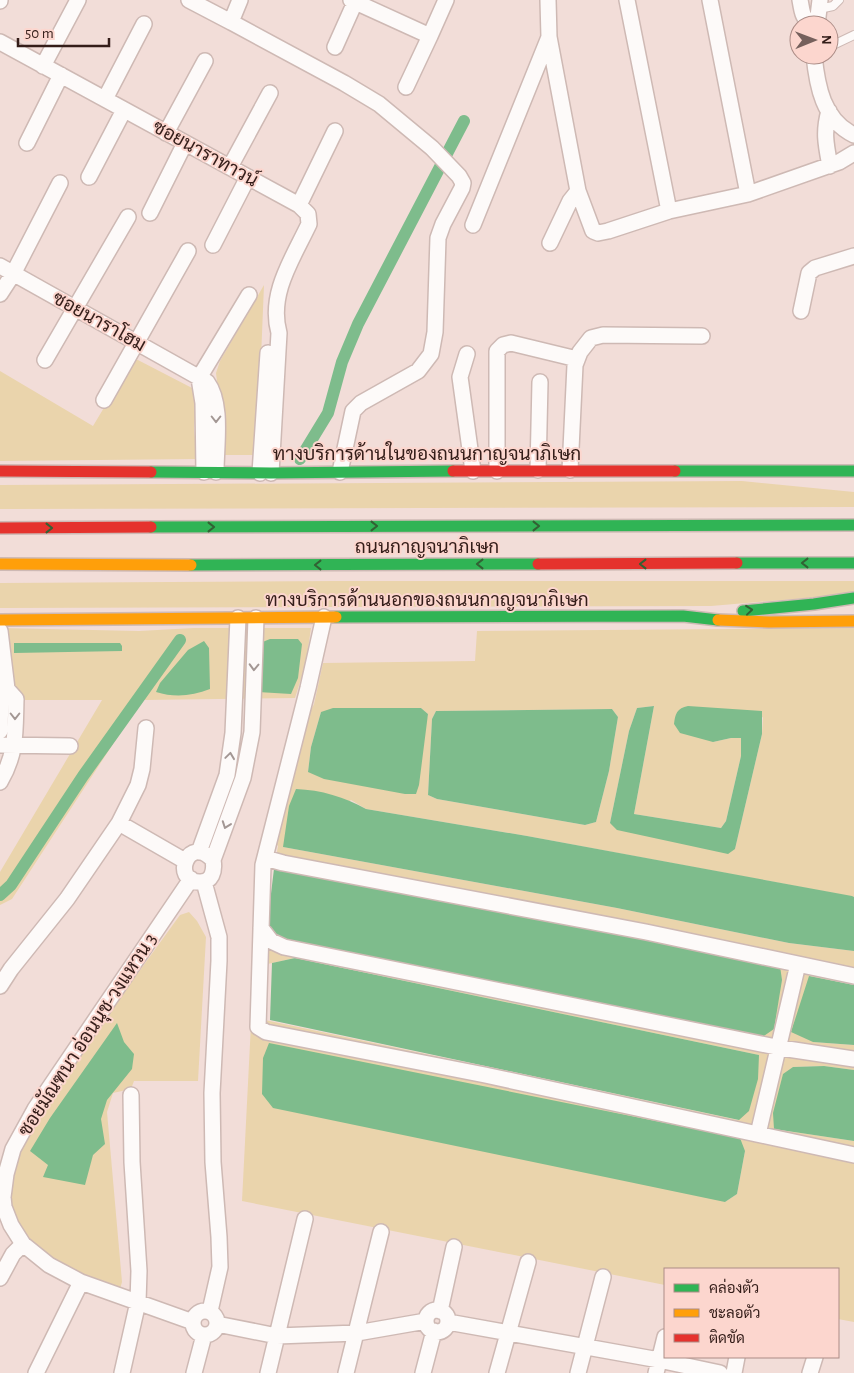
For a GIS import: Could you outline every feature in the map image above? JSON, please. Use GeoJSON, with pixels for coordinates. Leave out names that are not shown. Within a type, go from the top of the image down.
{"type":"FeatureCollection","features":[{"type":"Feature","properties":{"kind":"main road","name":"ทางบริการด้านในของถนนกาญจนาภิเษก"},"geometry":{"type":"LineString","coordinates":[[0,471],[265,473],[538,470],[854,472]]}},
{"type":"Feature","properties":{"kind":"main road"},"geometry":{"type":"LineString","coordinates":[[754,472],[836,483]]}},
{"type":"Feature","properties":{"kind":"main road","name":"ถนนกาญจนาภิเษก"},"geometry":{"type":"LineString","coordinates":[[0,528],[854,525]]}},
{"type":"Feature","properties":{"kind":"main road","name":"ถนนกาญจนาภิเษก"},"geometry":{"type":"LineString","coordinates":[[0,564],[296,566],[854,562]]}},
{"type":"Feature","properties":{"kind":"main road"},"geometry":{"type":"LineString","coordinates":[[683,616],[814,604],[851,598]]}},
{"type":"Feature","properties":{"kind":"main road"},"geometry":{"type":"LineString","coordinates":[[851,598],[839,602],[836,606],[838,614],[852,621]]}},
{"type":"Feature","properties":{"kind":"main road","name":"ทางบริการด้านนอกของถนนกาญจนาภิเษก"},"geometry":{"type":"LineString","coordinates":[[0,620],[683,616],[716,621],[774,623],[852,621]]}},
{"type":"Feature","properties":{"kind":"street"},"geometry":{"type":"LineString","coordinates":[[43,66],[78,0]]}},
{"type":"Feature","properties":{"kind":"street"},"geometry":{"type":"LineString","coordinates":[[189,0],[344,83],[379,104],[432,148],[459,176],[463,183],[438,238],[435,332],[431,354],[418,370],[361,403],[353,410],[340,472]]}},
{"type":"Feature","properties":{"kind":"street"},"geometry":{"type":"LineString","coordinates":[[231,22],[240,0]]}},
{"type":"Feature","properties":{"kind":"street"},"geometry":{"type":"LineString","coordinates":[[406,87],[446,0]]}},
{"type":"Feature","properties":{"kind":"street"},"geometry":{"type":"LineString","coordinates":[[548,0],[549,37],[578,191],[593,231],[598,233],[668,211],[748,194],[830,166],[854,153]]}},
{"type":"Feature","properties":{"kind":"street"},"geometry":{"type":"LineString","coordinates":[[628,0],[668,211]]}},
{"type":"Feature","properties":{"kind":"street"},"geometry":{"type":"LineString","coordinates":[[710,0],[748,194]]}},
{"type":"Feature","properties":{"kind":"street"},"geometry":{"type":"LineString","coordinates":[[800,0],[804,18],[807,21],[818,14]]}},
{"type":"Feature","properties":{"kind":"street"},"geometry":{"type":"LineString","coordinates":[[334,47],[354,1],[430,36]]}},
{"type":"Feature","properties":{"kind":"street"},"geometry":{"type":"LineString","coordinates":[[105,99],[144,24]]}},
{"type":"Feature","properties":{"kind":"street"},"geometry":{"type":"LineString","coordinates":[[473,225],[549,37]]}},
{"type":"Feature","properties":{"kind":"street","name":"ซอยนาราทาวน์"},"geometry":{"type":"LineString","coordinates":[[0,42],[299,205]]}},
{"type":"Feature","properties":{"kind":"street"},"geometry":{"type":"LineString","coordinates":[[166,133],[206,61]]}},
{"type":"Feature","properties":{"kind":"street"},"geometry":{"type":"LineString","coordinates":[[815,65],[816,78],[824,104],[834,119],[854,135]]}},
{"type":"Feature","properties":{"kind":"street"},"geometry":{"type":"LineString","coordinates":[[27,143],[61,75]]}},
{"type":"Feature","properties":{"kind":"street"},"geometry":{"type":"LineString","coordinates":[[230,167],[270,93]]}},
{"type":"Feature","properties":{"kind":"street"},"geometry":{"type":"LineString","coordinates":[[89,177],[124,110]]}},
{"type":"Feature","properties":{"kind":"street"},"geometry":{"type":"LineString","coordinates":[[828,111],[824,138],[830,166]]}},
{"type":"Feature","properties":{"kind":"street"},"geometry":{"type":"LineString","coordinates":[[265,473],[269,333],[276,321],[276,305],[280,285],[309,224],[308,214],[299,205],[335,131]]}},
{"type":"Feature","properties":{"kind":"street"},"geometry":{"type":"LineString","coordinates":[[150,212],[185,143]]}},
{"type":"Feature","properties":{"kind":"street"},"geometry":{"type":"LineString","coordinates":[[213,244],[248,177]]}},
{"type":"Feature","properties":{"kind":"street"},"geometry":{"type":"LineString","coordinates":[[0,294],[6,270],[60,183]]}},
{"type":"Feature","properties":{"kind":"street"},"geometry":{"type":"LineString","coordinates":[[550,243],[570,201],[578,191]]}},
{"type":"Feature","properties":{"kind":"street"},"geometry":{"type":"LineString","coordinates":[[45,360],[128,218]]}},
{"type":"Feature","properties":{"kind":"street"},"geometry":{"type":"LineString","coordinates":[[104,400],[188,250]]}},
{"type":"Feature","properties":{"kind":"street"},"geometry":{"type":"LineString","coordinates":[[801,311],[809,273],[815,268],[854,256]]}},
{"type":"Feature","properties":{"kind":"street","name":"ซอยนาราโฮม"},"geometry":{"type":"LineString","coordinates":[[6,270],[199,378]]}},
{"type":"Feature","properties":{"kind":"street"},"geometry":{"type":"LineString","coordinates":[[210,472],[199,378],[249,295]]}},
{"type":"Feature","properties":{"kind":"street"},"geometry":{"type":"LineString","coordinates":[[570,470],[573,395],[577,359],[590,338],[603,335],[702,336]]}},
{"type":"Feature","properties":{"kind":"street"},"geometry":{"type":"LineString","coordinates":[[497,471],[497,350],[511,343],[577,359]]}},
{"type":"Feature","properties":{"kind":"street"},"geometry":{"type":"LineString","coordinates":[[467,354],[460,377],[473,471]]}},
{"type":"Feature","properties":{"kind":"street"},"geometry":{"type":"LineString","coordinates":[[538,470],[540,382]]}},
{"type":"Feature","properties":{"kind":"street"},"geometry":{"type":"LineString","coordinates":[[324,617],[265,858],[258,1026],[266,1032],[485,1075],[854,1155]]}},
{"type":"Feature","properties":{"kind":"street"},"geometry":{"type":"LineString","coordinates":[[199,852],[228,775],[233,734],[238,618]]}},
{"type":"Feature","properties":{"kind":"street","name":"ซอยมัณฑนา อ่อนนุช-วงแหวน 3"},"geometry":{"type":"LineString","coordinates":[[193,1322],[81,1282],[48,1265],[23,1244],[2,1207],[2,1197],[13,1149],[35,1109],[198,881],[212,877],[215,869],[213,860],[243,778],[252,732],[256,618]]}},
{"type":"Feature","properties":{"kind":"street"},"geometry":{"type":"LineString","coordinates":[[0,631],[8,689],[16,699],[7,746],[8,768],[0,782]]}},
{"type":"Feature","properties":{"kind":"street"},"geometry":{"type":"LineString","coordinates":[[0,731],[1,699],[8,689]]}},
{"type":"Feature","properties":{"kind":"street"},"geometry":{"type":"LineString","coordinates":[[0,986],[11,969],[67,899],[119,823],[138,785],[142,769],[146,728]]}},
{"type":"Feature","properties":{"kind":"street"},"geometry":{"type":"LineString","coordinates":[[7,746],[70,746]]}},
{"type":"Feature","properties":{"kind":"street"},"geometry":{"type":"LineString","coordinates":[[119,823],[185,861]]}},
{"type":"Feature","properties":{"kind":"street"},"geometry":{"type":"LineString","coordinates":[[213,860],[207,854],[199,852],[190,854],[185,861],[184,870],[188,878],[198,881],[219,938],[212,1093],[212,1162],[220,1267],[214,1318],[213,1332],[204,1335],[197,1332],[193,1326],[198,1312],[214,1318],[277,1336],[357,1333],[430,1326],[441,1330],[454,1247]]}},
{"type":"Feature","properties":{"kind":"street"},"geometry":{"type":"LineString","coordinates":[[265,858],[646,932],[854,976]]}},
{"type":"Feature","properties":{"kind":"street"},"geometry":{"type":"LineString","coordinates":[[261,928],[271,940],[284,947],[779,1047],[854,1059]]}},
{"type":"Feature","properties":{"kind":"street"},"geometry":{"type":"LineString","coordinates":[[758,1134],[798,964]]}},
{"type":"Feature","properties":{"kind":"street"},"geometry":{"type":"LineString","coordinates":[[122,1373],[138,1302],[140,1271],[132,1162],[131,1095]]}},
{"type":"Feature","properties":{"kind":"street"},"geometry":{"type":"LineString","coordinates":[[268,1373],[305,1219]]}},
{"type":"Feature","properties":{"kind":"street"},"geometry":{"type":"LineString","coordinates":[[346,1373],[381,1232]]}},
{"type":"Feature","properties":{"kind":"street"},"geometry":{"type":"LineString","coordinates":[[0,1278],[13,1254],[23,1244]]}},
{"type":"Feature","properties":{"kind":"street"},"geometry":{"type":"LineString","coordinates":[[497,1373],[528,1262]]}},
{"type":"Feature","properties":{"kind":"street"},"geometry":{"type":"LineString","coordinates":[[578,1373],[603,1277]]}},
{"type":"Feature","properties":{"kind":"street"},"geometry":{"type":"LineString","coordinates":[[36,1373],[81,1282]]}},
{"type":"Feature","properties":{"kind":"street"},"geometry":{"type":"LineString","coordinates":[[444,1316],[508,1333],[585,1346],[658,1366],[720,1373]]}},
{"type":"Feature","properties":{"kind":"street"},"geometry":{"type":"LineString","coordinates":[[423,1373],[430,1326]]}},
{"type":"Feature","properties":{"kind":"street"},"geometry":{"type":"LineString","coordinates":[[194,1373],[204,1335]]}},
{"type":"Feature","properties":{"kind":"street"},"geometry":{"type":"LineString","coordinates":[[658,1366],[664,1341]]}},
{"type":"Feature","properties":{"kind":"street"},"geometry":{"type":"LineString","coordinates":[[734,1373],[738,1358]]}},
{"type":"Feature","properties":{"kind":"street"},"geometry":{"type":"LineString","coordinates":[[810,1373],[815,1358]]}},
{"type":"Feature","properties":{"kind":"lane"},"geometry":{"type":"LineString","coordinates":[[818,14],[833,6],[839,0]]}},
{"type":"Feature","properties":{"kind":"lane"},"geometry":{"type":"LineString","coordinates":[[839,42],[854,35]]}},
{"type":"Feature","properties":{"kind":"shaded area"},"geometry":{"type":"Polygon","coordinates":[[[264,285],[257,455],[221,455],[221,414],[216,373],[220,361],[264,285]]]}},
{"type":"Feature","properties":{"kind":"shaded area"},"geometry":{"type":"Polygon","coordinates":[[[136,359],[194,389],[196,407],[194,428],[197,459],[0,461],[0,371],[93,426],[132,361],[136,359]]]}},
{"type":"Feature","properties":{"kind":"shaded area"},"geometry":{"type":"Polygon","coordinates":[[[742,481],[854,492],[854,507],[0,509],[0,485],[742,481]]]}},
{"type":"Feature","properties":{"kind":"shaded area"},"geometry":{"type":"Polygon","coordinates":[[[854,581],[854,594],[711,606],[0,608],[0,583],[854,581]]]}},
{"type":"Feature","properties":{"kind":"shaded area"},"geometry":{"type":"Polygon","coordinates":[[[0,628],[139,631],[194,628],[311,628],[306,663],[295,698],[144,700],[126,724],[12,899],[0,905],[0,872],[102,700],[0,700],[0,628]]]}},
{"type":"Feature","properties":{"kind":"shaded area"},"geometry":{"type":"Polygon","coordinates":[[[854,628],[854,897],[527,836],[366,809],[351,800],[283,847],[617,908],[789,943],[854,951],[854,985],[809,976],[813,1042],[854,1045],[854,1070],[824,1066],[793,1067],[774,1129],[854,1141],[854,1322],[839,1319],[839,1268],[664,1268],[664,1285],[242,1201],[251,1024],[265,1020],[738,1120],[759,1055],[295,958],[263,965],[267,926],[329,880],[274,869],[278,846],[274,841],[305,722],[314,704],[323,663],[475,661],[477,631],[854,628]],[[654,706],[637,708],[629,731],[610,823],[735,849],[762,734],[763,717],[713,742],[741,738],[741,756],[726,821],[721,828],[634,814],[654,706]],[[421,708],[321,712],[311,747],[308,772],[425,728],[428,714],[421,708]],[[612,709],[436,711],[432,719],[428,795],[437,799],[585,825],[596,822],[609,771],[618,717],[612,709]],[[745,1151],[725,1202],[737,1194],[745,1151]]]}},
{"type":"Feature","properties":{"kind":"shaded area"},"geometry":{"type":"Polygon","coordinates":[[[270,639],[298,639],[302,644],[298,678],[291,694],[258,692],[260,643],[270,639]]]}},
{"type":"Feature","properties":{"kind":"shaded area"},"geometry":{"type":"Polygon","coordinates":[[[204,641],[209,648],[210,689],[183,695],[156,692],[160,683],[188,650],[204,641]]]}},
{"type":"Feature","properties":{"kind":"shaded area"},"geometry":{"type":"Polygon","coordinates":[[[14,643],[120,643],[122,651],[14,653],[14,643]]]}},
{"type":"Feature","properties":{"kind":"shaded area"},"geometry":{"type":"Polygon","coordinates":[[[654,706],[634,814],[721,828],[726,821],[741,756],[741,738],[713,742],[680,733],[674,724],[676,714],[681,708],[688,706],[762,711],[762,734],[735,849],[728,854],[617,830],[610,823],[629,731],[637,708],[654,706]]]}},
{"type":"Feature","properties":{"kind":"shaded area"},"geometry":{"type":"Polygon","coordinates":[[[333,708],[421,708],[428,714],[419,785],[416,794],[405,794],[324,779],[308,772],[311,747],[321,712],[333,708]]]}},
{"type":"Feature","properties":{"kind":"shaded area"},"geometry":{"type":"Polygon","coordinates":[[[612,709],[618,717],[609,771],[596,822],[585,825],[437,799],[428,795],[432,719],[436,711],[612,709]]]}},
{"type":"Feature","properties":{"kind":"shaded area"},"geometry":{"type":"Polygon","coordinates":[[[296,789],[332,795],[366,809],[527,836],[852,896],[854,897],[854,951],[789,943],[617,908],[283,847],[289,806],[296,789]]]}},
{"type":"Feature","properties":{"kind":"shaded area"},"geometry":{"type":"Polygon","coordinates":[[[274,869],[780,966],[782,980],[774,1029],[761,1038],[317,948],[273,937],[267,926],[274,869]]]}},
{"type":"Feature","properties":{"kind":"shaded area"},"geometry":{"type":"Polygon","coordinates":[[[189,912],[197,921],[206,937],[198,1081],[134,1081],[131,1089],[113,1093],[107,1112],[122,1282],[117,1299],[24,1253],[8,1191],[20,1153],[69,1068],[180,915],[189,912]]]}},
{"type":"Feature","properties":{"kind":"shaded area"},"geometry":{"type":"Polygon","coordinates":[[[295,958],[759,1055],[758,1079],[749,1111],[739,1120],[270,1020],[272,963],[295,958]]]}},
{"type":"Feature","properties":{"kind":"shaded area"},"geometry":{"type":"Polygon","coordinates":[[[809,976],[854,985],[854,1045],[813,1042],[791,1032],[809,976]]]}},
{"type":"Feature","properties":{"kind":"shaded area"},"geometry":{"type":"Polygon","coordinates":[[[117,1023],[124,1042],[134,1054],[132,1069],[107,1100],[101,1119],[105,1144],[93,1155],[85,1185],[43,1177],[48,1165],[30,1151],[50,1118],[117,1023]]]}},
{"type":"Feature","properties":{"kind":"shaded area"},"geometry":{"type":"Polygon","coordinates":[[[269,1043],[740,1138],[745,1151],[737,1194],[725,1202],[273,1108],[262,1094],[263,1058],[269,1043]]]}},
{"type":"Feature","properties":{"kind":"shaded area"},"geometry":{"type":"Polygon","coordinates":[[[824,1066],[854,1070],[854,1141],[774,1129],[773,1113],[783,1074],[793,1067],[824,1066]]]}},
{"type":"Feature","properties":{"kind":"waterway"},"geometry":{"type":"LineString","coordinates":[[300,459],[328,413],[342,362],[358,324],[464,121]]}},
{"type":"Feature","properties":{"kind":"waterway"},"geometry":{"type":"LineString","coordinates":[[0,895],[11,885],[83,776],[180,640]]}},
{"type":"Feature","properties":{"kind":"traffic: fast"},"geometry":{"type":"LineString","coordinates":[[151,472],[453,471]]}},
{"type":"Feature","properties":{"kind":"traffic: fast"},"geometry":{"type":"LineString","coordinates":[[675,471],[854,471]]}},
{"type":"Feature","properties":{"kind":"traffic: fast"},"geometry":{"type":"LineString","coordinates":[[151,527],[854,525]]}},
{"type":"Feature","properties":{"kind":"traffic: fast"},"geometry":{"type":"LineString","coordinates":[[737,563],[854,563]]}},
{"type":"Feature","properties":{"kind":"traffic: fast"},"geometry":{"type":"LineString","coordinates":[[191,565],[538,564]]}},
{"type":"Feature","properties":{"kind":"traffic: fast"},"geometry":{"type":"LineString","coordinates":[[743,611],[854,598]]}},
{"type":"Feature","properties":{"kind":"traffic: fast"},"geometry":{"type":"LineString","coordinates":[[336,617],[683,616],[718,620]]}},
{"type":"Feature","properties":{"kind":"traffic: slow"},"geometry":{"type":"LineString","coordinates":[[0,564],[191,565]]}},
{"type":"Feature","properties":{"kind":"traffic: slow"},"geometry":{"type":"LineString","coordinates":[[0,620],[336,617]]}},
{"type":"Feature","properties":{"kind":"traffic: slow"},"geometry":{"type":"LineString","coordinates":[[718,620],[769,622],[854,621]]}},
{"type":"Feature","properties":{"kind":"traffic: jam"},"geometry":{"type":"LineString","coordinates":[[0,471],[151,472]]}},
{"type":"Feature","properties":{"kind":"traffic: jam"},"geometry":{"type":"LineString","coordinates":[[453,471],[675,471]]}},
{"type":"Feature","properties":{"kind":"traffic: jam"},"geometry":{"type":"LineString","coordinates":[[0,528],[151,527]]}},
{"type":"Feature","properties":{"kind":"traffic: jam"},"geometry":{"type":"LineString","coordinates":[[538,564],[737,563]]}}]}
